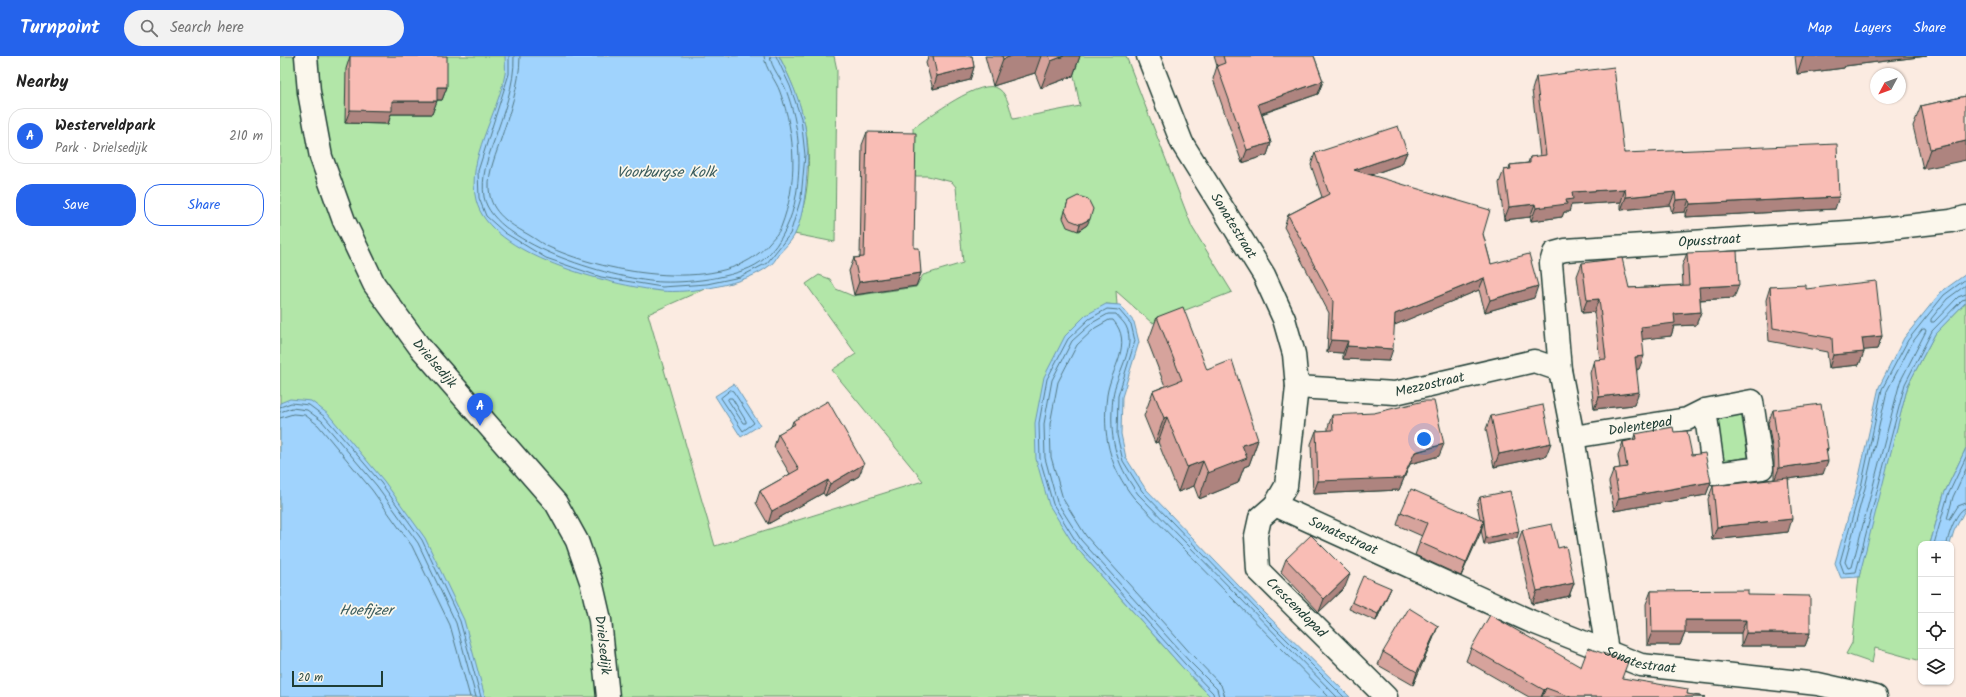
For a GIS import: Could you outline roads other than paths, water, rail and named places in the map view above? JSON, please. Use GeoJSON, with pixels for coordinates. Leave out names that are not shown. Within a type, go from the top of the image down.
{"type":"FeatureCollection","features":[{"type":"Feature","properties":{"kind":"street","name":"Drielsedijk"},"geometry":{"type":"LineString","coordinates":[[306,56],[309,92],[321,157],[344,221],[374,284],[419,346],[556,503],[577,541],[591,581],[600,620],[608,697]]}},
{"type":"Feature","properties":{"kind":"street","name":"Sonatestraat"},"geometry":{"type":"LineString","coordinates":[[1148,56],[1182,143],[1264,275],[1284,319],[1294,354],[1297,387],[1286,486],[1275,505],[1530,621],[1641,665],[1876,697]]}},
{"type":"Feature","properties":{"kind":"street","name":"Opusstraat"},"geometry":{"type":"LineString","coordinates":[[1560,370],[1552,263],[1554,253],[1565,250],[1864,231],[1952,221],[1966,217]]}},
{"type":"Feature","properties":{"kind":"street","name":"Mezzostraat"},"geometry":{"type":"LineString","coordinates":[[1297,387],[1395,393],[1534,361],[1560,370]]}},
{"type":"Feature","properties":{"kind":"street"},"geometry":{"type":"LineString","coordinates":[[1560,370],[1573,437],[1607,651]]}},
{"type":"Feature","properties":{"kind":"street","name":"Dolentepad"},"geometry":{"type":"LineString","coordinates":[[1573,437],[1687,419],[1705,410]]}},
{"type":"Feature","properties":{"kind":"street","name":"Crescendopad"},"geometry":{"type":"LineString","coordinates":[[1275,505],[1260,518],[1256,536],[1258,570],[1386,697]]}},
{"type":"Feature","properties":{"kind":"water","name":"Voorburgse Kolk"},"geometry":{"type":"Polygon","coordinates":[[[505,56],[779,56],[794,89],[806,133],[807,166],[804,204],[801,218],[794,236],[773,263],[747,278],[733,283],[702,289],[673,292],[639,288],[613,282],[555,264],[527,252],[503,237],[486,220],[476,200],[474,184],[475,169],[479,153],[505,74],[505,56]]]}},
{"type":"Feature","properties":{"kind":"water"},"geometry":{"type":"Polygon","coordinates":[[[1966,274],[1966,302],[1935,334],[1908,385],[1859,577],[1841,578],[1835,563],[1857,486],[1879,387],[1904,338],[1941,292],[1966,274]]]}},
{"type":"Feature","properties":{"kind":"water"},"geometry":{"type":"Polygon","coordinates":[[[1106,304],[1120,305],[1134,322],[1139,342],[1122,397],[1121,434],[1126,458],[1145,488],[1261,609],[1350,697],[1211,697],[1182,667],[1074,545],[1049,505],[1036,459],[1035,423],[1044,377],[1065,336],[1086,315],[1106,304]]]}},
{"type":"Feature","properties":{"kind":"water"},"geometry":{"type":"Polygon","coordinates":[[[734,384],[760,425],[741,437],[715,396],[734,384]]]}},
{"type":"Feature","properties":{"kind":"water","name":"Hoefijzer"},"geometry":{"type":"Polygon","coordinates":[[[290,399],[311,401],[328,414],[384,481],[425,538],[464,620],[485,697],[280,697],[280,403],[290,399]]]}},
{"type":"Feature","properties":{"kind":"water"},"geometry":{"type":"Polygon","coordinates":[[[1966,448],[1966,508],[1954,531],[1951,541],[1931,541],[1944,494],[1966,448]]]}},
{"type":"Feature","properties":{"kind":"place","name":"Westerveldpark"},"geometry":{"type":"Point","coordinates":[480,426]}}]}
